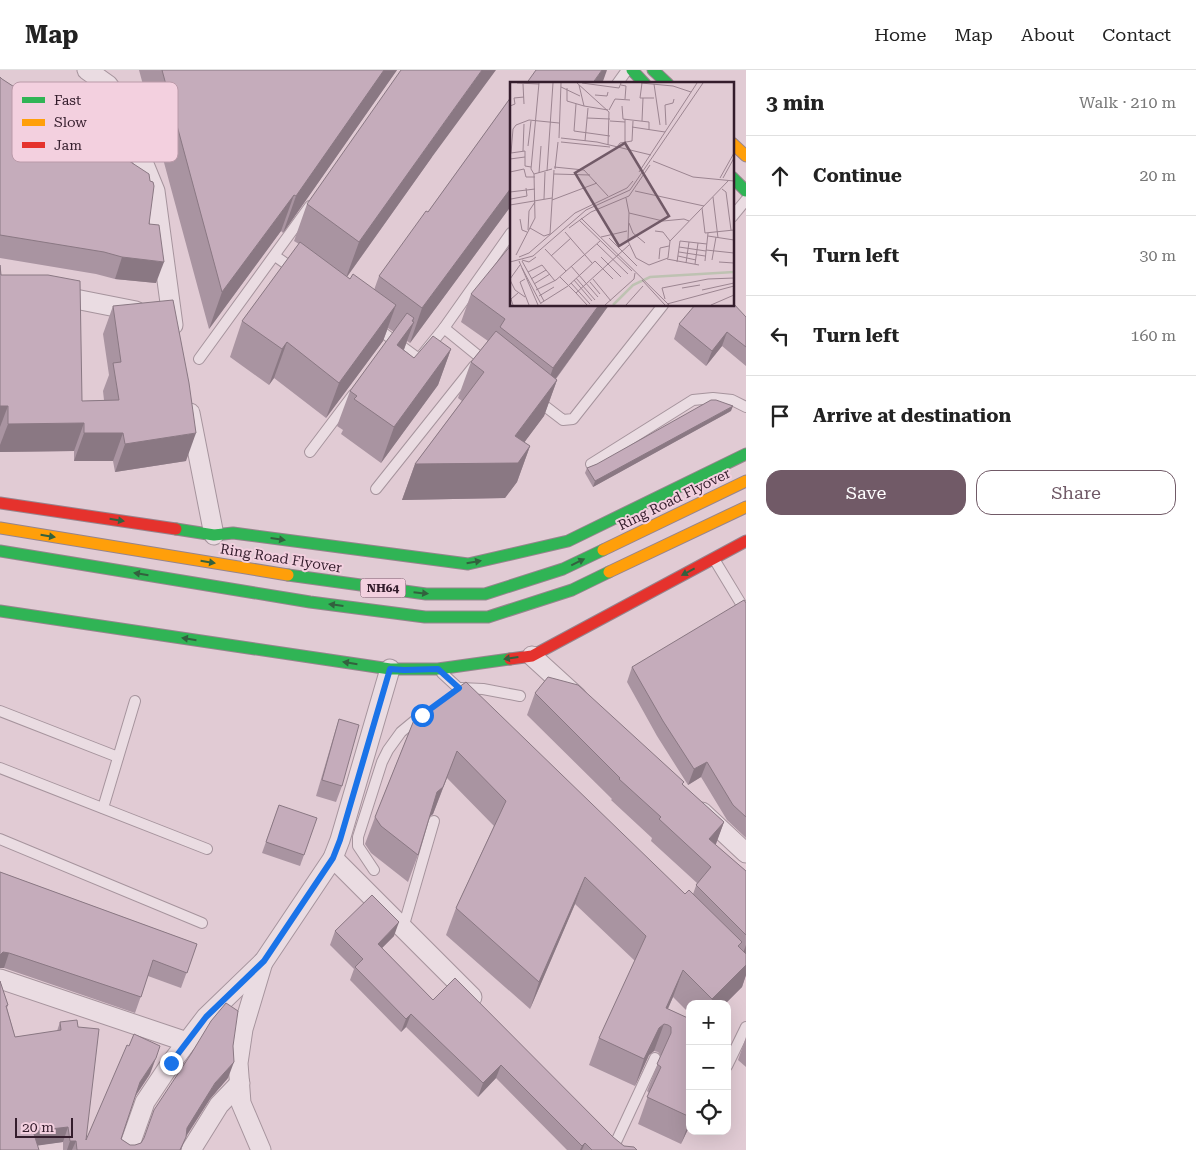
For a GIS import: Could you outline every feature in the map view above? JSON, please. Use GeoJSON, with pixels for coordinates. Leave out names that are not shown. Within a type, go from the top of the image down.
{"type":"FeatureCollection","features":[{"type":"Feature","properties":{"kind":"main road"},"geometry":{"type":"LineString","coordinates":[[632,70],[643,82]]}},
{"type":"Feature","properties":{"kind":"main road"},"geometry":{"type":"LineString","coordinates":[[653,70],[666,82]]}},
{"type":"Feature","properties":{"kind":"main road"},"geometry":{"type":"LineString","coordinates":[[734,145],[746,156]]}},
{"type":"Feature","properties":{"kind":"main road"},"geometry":{"type":"LineString","coordinates":[[734,179],[746,191]]}},
{"type":"Feature","properties":{"kind":"main road"},"geometry":{"type":"LineString","coordinates":[[0,503],[214,535],[233,533],[468,564],[568,541],[746,454]]}},
{"type":"Feature","properties":{"kind":"main road","name":"Ring Road Flyover"},"geometry":{"type":"LineString","coordinates":[[0,528],[313,579],[426,594],[485,594],[563,569],[746,482]]}},
{"type":"Feature","properties":{"kind":"main road","name":"NH64"},"geometry":{"type":"LineString","coordinates":[[0,551],[310,602],[425,617],[488,617],[572,590],[746,507]]}},
{"type":"Feature","properties":{"kind":"main road"},"geometry":{"type":"LineString","coordinates":[[0,611],[390,669],[438,669],[532,656],[746,541]]}},
{"type":"Feature","properties":{"kind":"street"},"geometry":{"type":"LineString","coordinates":[[87,70],[103,82]]}},
{"type":"Feature","properties":{"kind":"street"},"geometry":{"type":"LineString","coordinates":[[143,162],[155,192],[177,346]]}},
{"type":"Feature","properties":{"kind":"street"},"geometry":{"type":"LineString","coordinates":[[131,176],[155,192]]}},
{"type":"Feature","properties":{"kind":"street"},"geometry":{"type":"LineString","coordinates":[[38,292],[172,318]]}},
{"type":"Feature","properties":{"kind":"street"},"geometry":{"type":"LineString","coordinates":[[186,393],[214,535]]}},
{"type":"Feature","properties":{"kind":"street"},"geometry":{"type":"LineString","coordinates":[[532,656],[589,708]]}},
{"type":"Feature","properties":{"kind":"street"},"geometry":{"type":"LineString","coordinates":[[128,1150],[145,1102],[187,1042],[206,1017],[264,961],[333,858],[340,840],[390,669]]}},
{"type":"Feature","properties":{"kind":"street"},"geometry":{"type":"LineString","coordinates":[[689,800],[746,853]]}},
{"type":"Feature","properties":{"kind":"street"},"geometry":{"type":"LineString","coordinates":[[333,858],[485,1010]]}},
{"type":"Feature","properties":{"kind":"street"},"geometry":{"type":"LineString","coordinates":[[262,1150],[241,1103],[238,1063],[243,1029],[264,961]]}},
{"type":"Feature","properties":{"kind":"street"},"geometry":{"type":"LineString","coordinates":[[0,979],[187,1042]]}},
{"type":"Feature","properties":{"kind":"street"},"geometry":{"type":"LineString","coordinates":[[191,1150],[218,1105],[240,1083]]}},
{"type":"Feature","properties":{"kind":"street"},"geometry":{"type":"LineString","coordinates":[[602,1128],[621,1146]]}},
{"type":"Feature","properties":{"kind":"lane"},"geometry":{"type":"LineString","coordinates":[[618,82],[627,70]]}},
{"type":"Feature","properties":{"kind":"lane"},"geometry":{"type":"LineString","coordinates":[[199,360],[315,200]]}},
{"type":"Feature","properties":{"kind":"lane"},"geometry":{"type":"LineString","coordinates":[[734,215],[746,200]]}},
{"type":"Feature","properties":{"kind":"lane"},"geometry":{"type":"LineString","coordinates":[[362,317],[391,343],[419,358],[444,328],[510,234]]}},
{"type":"Feature","properties":{"kind":"lane"},"geometry":{"type":"LineString","coordinates":[[275,256],[307,278]]}},
{"type":"Feature","properties":{"kind":"lane"},"geometry":{"type":"LineString","coordinates":[[526,392],[563,420],[573,419],[662,306]]}},
{"type":"Feature","properties":{"kind":"lane"},"geometry":{"type":"LineString","coordinates":[[444,328],[496,369]]}},
{"type":"Feature","properties":{"kind":"lane"},"geometry":{"type":"LineString","coordinates":[[376,489],[480,358]]}},
{"type":"Feature","properties":{"kind":"lane"},"geometry":{"type":"LineString","coordinates":[[310,452],[360,384]]}},
{"type":"Feature","properties":{"kind":"lane"},"geometry":{"type":"LineString","coordinates":[[591,464],[693,400],[713,398],[732,400],[746,407]]}},
{"type":"Feature","properties":{"kind":"lane"},"geometry":{"type":"LineString","coordinates":[[714,558],[746,612]]}},
{"type":"Feature","properties":{"kind":"lane"},"geometry":{"type":"LineString","coordinates":[[438,669],[456,690],[473,702]]}},
{"type":"Feature","properties":{"kind":"lane"},"geometry":{"type":"LineString","coordinates":[[456,690],[483,688],[520,696]]}},
{"type":"Feature","properties":{"kind":"lane"},"geometry":{"type":"LineString","coordinates":[[103,808],[135,701]]}},
{"type":"Feature","properties":{"kind":"lane"},"geometry":{"type":"LineString","coordinates":[[374,870],[358,846],[358,837],[382,762],[401,732],[430,709]]}},
{"type":"Feature","properties":{"kind":"lane"},"geometry":{"type":"LineString","coordinates":[[0,711],[118,757]]}},
{"type":"Feature","properties":{"kind":"lane"},"geometry":{"type":"LineString","coordinates":[[0,768],[207,849]]}},
{"type":"Feature","properties":{"kind":"lane"},"geometry":{"type":"LineString","coordinates":[[402,928],[434,821]]}},
{"type":"Feature","properties":{"kind":"lane"},"geometry":{"type":"LineString","coordinates":[[0,839],[202,922]]}},
{"type":"Feature","properties":{"kind":"lane"},"geometry":{"type":"LineString","coordinates":[[731,1058],[746,1027]]}},
{"type":"Feature","properties":{"kind":"lane"},"geometry":{"type":"LineString","coordinates":[[621,1146],[655,1058]]}},
{"type":"Feature","properties":{"kind":"building"},"geometry":{"type":"Polygon","coordinates":[[[162,70],[384,70],[296,196],[294,195],[222,292],[178,129],[178,82],[165,82],[162,70]]]}},
{"type":"Feature","properties":{"kind":"building"},"geometry":{"type":"Polygon","coordinates":[[[401,70],[482,70],[359,242],[307,204],[401,70]]]}},
{"type":"Feature","properties":{"kind":"building"},"geometry":{"type":"Polygon","coordinates":[[[536,70],[602,70],[593,82],[527,82],[536,70]]]}},
{"type":"Feature","properties":{"kind":"building"},"geometry":{"type":"Polygon","coordinates":[[[0,77],[12,85],[12,162],[131,162],[149,174],[150,181],[153,182],[154,186],[149,224],[159,225],[164,262],[122,257],[104,252],[0,235],[0,77]]]}},
{"type":"Feature","properties":{"kind":"building"},"geometry":{"type":"Polygon","coordinates":[[[510,98],[510,189],[422,308],[379,276],[426,211],[428,212],[510,98]]]}},
{"type":"Feature","properties":{"kind":"building"},"geometry":{"type":"Polygon","coordinates":[[[300,242],[350,279],[353,274],[396,305],[339,383],[287,342],[282,349],[242,321],[300,242]]]}},
{"type":"Feature","properties":{"kind":"building"},"geometry":{"type":"Polygon","coordinates":[[[510,246],[510,306],[598,306],[553,368],[500,327],[505,319],[471,294],[510,246]]]}},
{"type":"Feature","properties":{"kind":"building"},"geometry":{"type":"Polygon","coordinates":[[[0,265],[1,275],[48,275],[80,281],[82,401],[119,400],[113,363],[121,362],[113,306],[173,300],[189,383],[196,433],[125,444],[123,433],[84,433],[84,423],[8,424],[8,406],[0,406],[0,265]]]}},
{"type":"Feature","properties":{"kind":"building"},"geometry":{"type":"Polygon","coordinates":[[[734,304],[746,317],[746,347],[727,332],[712,351],[679,324],[694,306],[734,306],[734,304]]]}},
{"type":"Feature","properties":{"kind":"building"},"geometry":{"type":"Polygon","coordinates":[[[407,313],[414,318],[412,321],[414,322],[397,345],[414,358],[433,336],[451,349],[394,427],[354,399],[357,396],[350,391],[407,313]]]}},
{"type":"Feature","properties":{"kind":"building"},"geometry":{"type":"Polygon","coordinates":[[[496,331],[557,380],[515,436],[530,446],[518,463],[415,464],[484,372],[471,362],[496,331]]]}},
{"type":"Feature","properties":{"kind":"building"},"geometry":{"type":"Polygon","coordinates":[[[711,400],[733,406],[595,481],[587,468],[711,400]]]}},
{"type":"Feature","properties":{"kind":"building"},"geometry":{"type":"Polygon","coordinates":[[[744,600],[746,603],[746,817],[733,805],[707,762],[694,769],[663,721],[632,667],[744,600]]]}},
{"type":"Feature","properties":{"kind":"building"},"geometry":{"type":"Polygon","coordinates":[[[548,677],[578,685],[684,782],[682,784],[724,822],[709,839],[746,871],[746,935],[696,885],[711,867],[659,819],[661,817],[619,779],[535,693],[548,677]]]}},
{"type":"Feature","properties":{"kind":"building"},"geometry":{"type":"Polygon","coordinates":[[[466,682],[685,894],[689,890],[742,942],[738,946],[746,954],[746,965],[712,999],[683,970],[666,1008],[686,1017],[686,1115],[647,1097],[661,1067],[657,1064],[671,1033],[671,1027],[664,1024],[659,1028],[644,1059],[599,1038],[646,936],[585,877],[539,982],[456,908],[506,801],[457,751],[443,787],[437,792],[418,855],[381,826],[375,817],[414,720],[466,682]]]}},
{"type":"Feature","properties":{"kind":"building"},"geometry":{"type":"Polygon","coordinates":[[[339,719],[359,725],[342,786],[322,780],[339,719]]]}},
{"type":"Feature","properties":{"kind":"building"},"geometry":{"type":"Polygon","coordinates":[[[279,805],[317,818],[304,855],[266,842],[279,805]]]}},
{"type":"Feature","properties":{"kind":"building"},"geometry":{"type":"Polygon","coordinates":[[[0,872],[197,944],[187,973],[153,960],[141,997],[9,953],[3,952],[0,955],[0,872]]]}},
{"type":"Feature","properties":{"kind":"building"},"geometry":{"type":"Polygon","coordinates":[[[372,895],[399,922],[378,944],[433,1000],[455,978],[613,1137],[624,1146],[634,1147],[637,1150],[592,1150],[585,1143],[582,1146],[501,1065],[483,1083],[411,1014],[406,1019],[355,967],[363,959],[335,931],[372,895]]]}},
{"type":"Feature","properties":{"kind":"building"},"geometry":{"type":"Polygon","coordinates":[[[0,981],[8,1005],[6,1006],[15,1037],[61,1030],[60,1022],[77,1020],[78,1027],[99,1029],[86,1140],[127,1045],[129,1046],[134,1034],[160,1046],[156,1058],[140,1082],[121,1139],[130,1145],[141,1143],[154,1110],[211,1021],[226,1003],[238,1011],[233,1046],[234,1062],[215,1083],[187,1128],[186,1137],[180,1150],[77,1150],[76,1141],[70,1141],[68,1127],[33,1131],[39,1150],[0,1150],[0,981]]]}},
{"type":"Feature","properties":{"kind":"traffic: fast"},"geometry":{"type":"LineString","coordinates":[[632,70],[643,82]]}},
{"type":"Feature","properties":{"kind":"traffic: fast"},"geometry":{"type":"LineString","coordinates":[[653,70],[666,82]]}},
{"type":"Feature","properties":{"kind":"traffic: fast"},"geometry":{"type":"LineString","coordinates":[[734,179],[746,191]]}},
{"type":"Feature","properties":{"kind":"traffic: fast"},"geometry":{"type":"LineString","coordinates":[[176,529],[214,535],[233,533],[468,564],[568,541],[746,454]]}},
{"type":"Feature","properties":{"kind":"traffic: fast"},"geometry":{"type":"LineString","coordinates":[[288,575],[426,594],[485,594],[563,569],[603,550]]}},
{"type":"Feature","properties":{"kind":"traffic: fast"},"geometry":{"type":"LineString","coordinates":[[0,551],[310,602],[425,617],[488,617],[572,590],[609,572]]}},
{"type":"Feature","properties":{"kind":"traffic: fast"},"geometry":{"type":"LineString","coordinates":[[0,611],[390,669],[438,669],[510,659]]}},
{"type":"Feature","properties":{"kind":"traffic: slow"},"geometry":{"type":"LineString","coordinates":[[734,145],[746,156]]}},
{"type":"Feature","properties":{"kind":"traffic: slow"},"geometry":{"type":"LineString","coordinates":[[603,550],[746,481]]}},
{"type":"Feature","properties":{"kind":"traffic: slow"},"geometry":{"type":"LineString","coordinates":[[609,572],[746,507]]}},
{"type":"Feature","properties":{"kind":"traffic: slow"},"geometry":{"type":"LineString","coordinates":[[0,528],[288,575]]}},
{"type":"Feature","properties":{"kind":"traffic: jam"},"geometry":{"type":"LineString","coordinates":[[0,503],[176,529]]}},
{"type":"Feature","properties":{"kind":"traffic: jam"},"geometry":{"type":"LineString","coordinates":[[510,659],[532,656],[746,541]]}},
{"type":"Feature","properties":{"kind":"route"},"geometry":{"type":"LineString","coordinates":[[171,1063],[206,1017],[264,961],[333,858],[340,840],[390,669],[438,669],[459,688],[422,715]]}}]}
